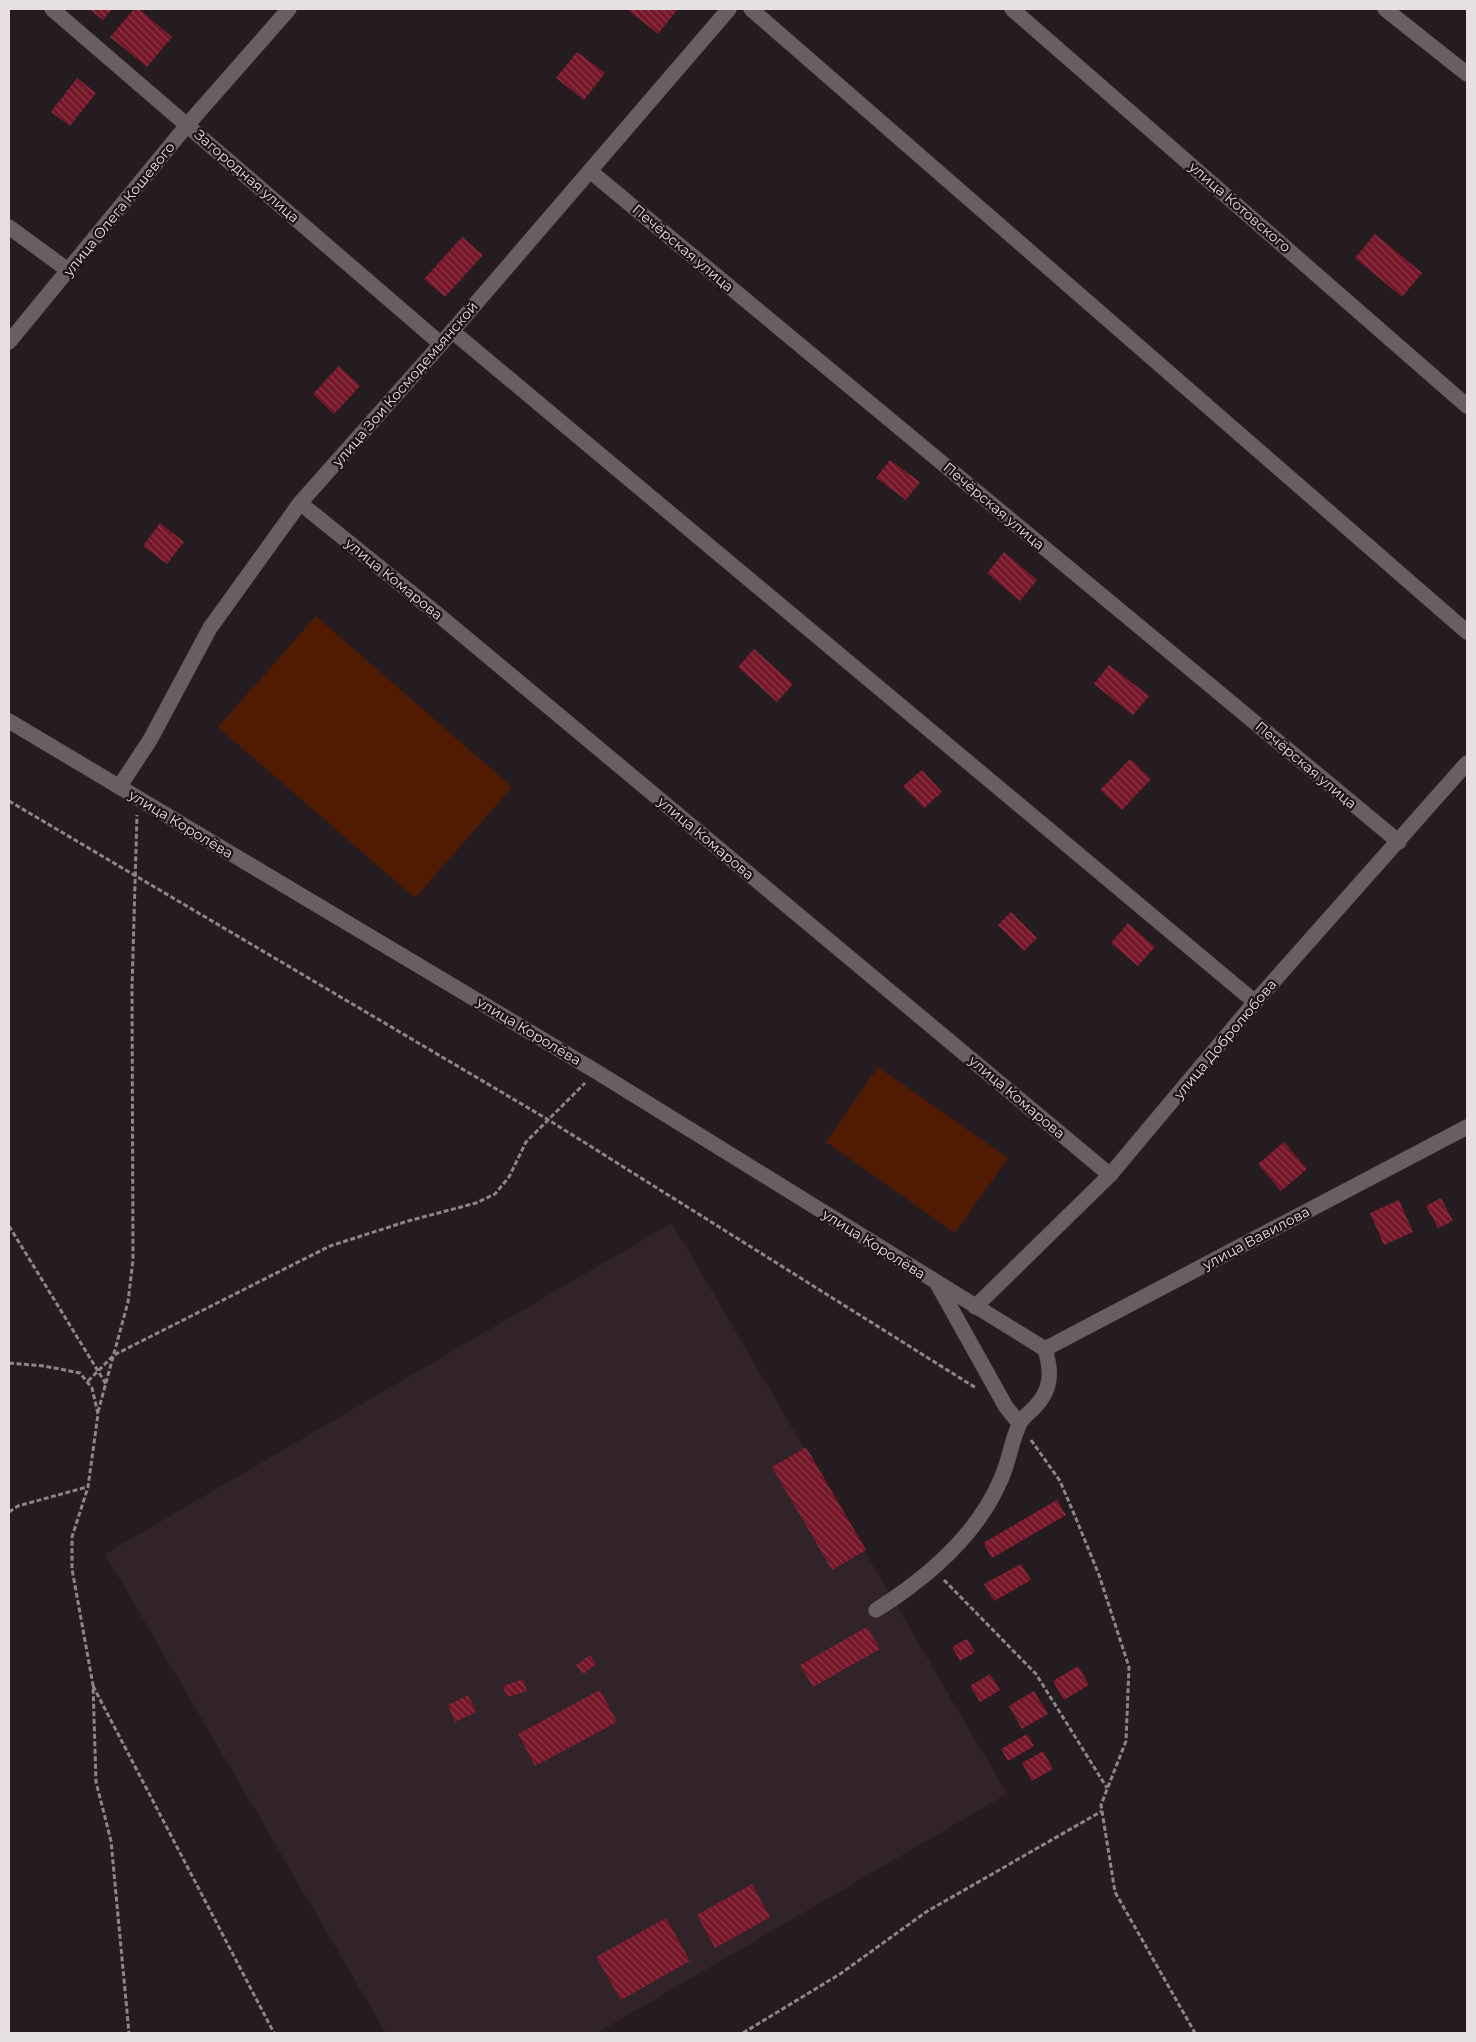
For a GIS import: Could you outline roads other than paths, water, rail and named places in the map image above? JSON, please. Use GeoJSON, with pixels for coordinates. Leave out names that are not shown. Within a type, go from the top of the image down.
{"type":"FeatureCollection","features":[{"type":"Feature","properties":{"kind":"street","name":"Загородная улица"},"geometry":{"type":"LineString","coordinates":[[52,9],[188,124],[440,344]]}},
{"type":"Feature","properties":{"kind":"street","name":"улица Олега Кошевого"},"geometry":{"type":"LineString","coordinates":[[9,342],[188,124],[289,9]]}},
{"type":"Feature","properties":{"kind":"street","name":"улица Зои Космодемьянской"},"geometry":{"type":"LineString","coordinates":[[120,787],[150,740],[210,628],[300,503],[452,331],[729,9]]}},
{"type":"Feature","properties":{"kind":"street"},"geometry":{"type":"LineString","coordinates":[[751,9],[1467,632]]}},
{"type":"Feature","properties":{"kind":"street","name":"улица Котовского"},"geometry":{"type":"LineString","coordinates":[[1012,9],[1467,406]]}},
{"type":"Feature","properties":{"kind":"street"},"geometry":{"type":"LineString","coordinates":[[1385,9],[1467,74]]}},
{"type":"Feature","properties":{"kind":"street","name":"Печёрская улица"},"geometry":{"type":"LineString","coordinates":[[590,171],[1399,842]]}},
{"type":"Feature","properties":{"kind":"street"},"geometry":{"type":"LineString","coordinates":[[9,227],[69,271]]}},
{"type":"Feature","properties":{"kind":"street"},"geometry":{"type":"LineString","coordinates":[[452,331],[1255,1002]]}},
{"type":"Feature","properties":{"kind":"street","name":"улица Комарова"},"geometry":{"type":"LineString","coordinates":[[300,503],[435,612],[1110,1175]]}},
{"type":"Feature","properties":{"kind":"street","name":"улица Королёва"},"geometry":{"type":"LineString","coordinates":[[9,721],[597,1072],[937,1284],[1045,1349]]}},
{"type":"Feature","properties":{"kind":"street","name":"улица Добролюбова"},"geometry":{"type":"LineString","coordinates":[[975,1307],[1110,1175],[1255,1002],[1467,764]]}},
{"type":"Feature","properties":{"kind":"street","name":"улица Вавилова"},"geometry":{"type":"LineString","coordinates":[[1045,1349],[1467,1127]]}},
{"type":"Feature","properties":{"kind":"street"},"geometry":{"type":"LineString","coordinates":[[937,1284],[1006,1407],[1019,1423]]}},
{"type":"Feature","properties":{"kind":"street"},"geometry":{"type":"LineString","coordinates":[[876,1610],[932,1568],[962,1541],[984,1512],[1001,1480],[1019,1423],[1042,1399],[1049,1386],[1051,1374],[1045,1349]]}}]}
